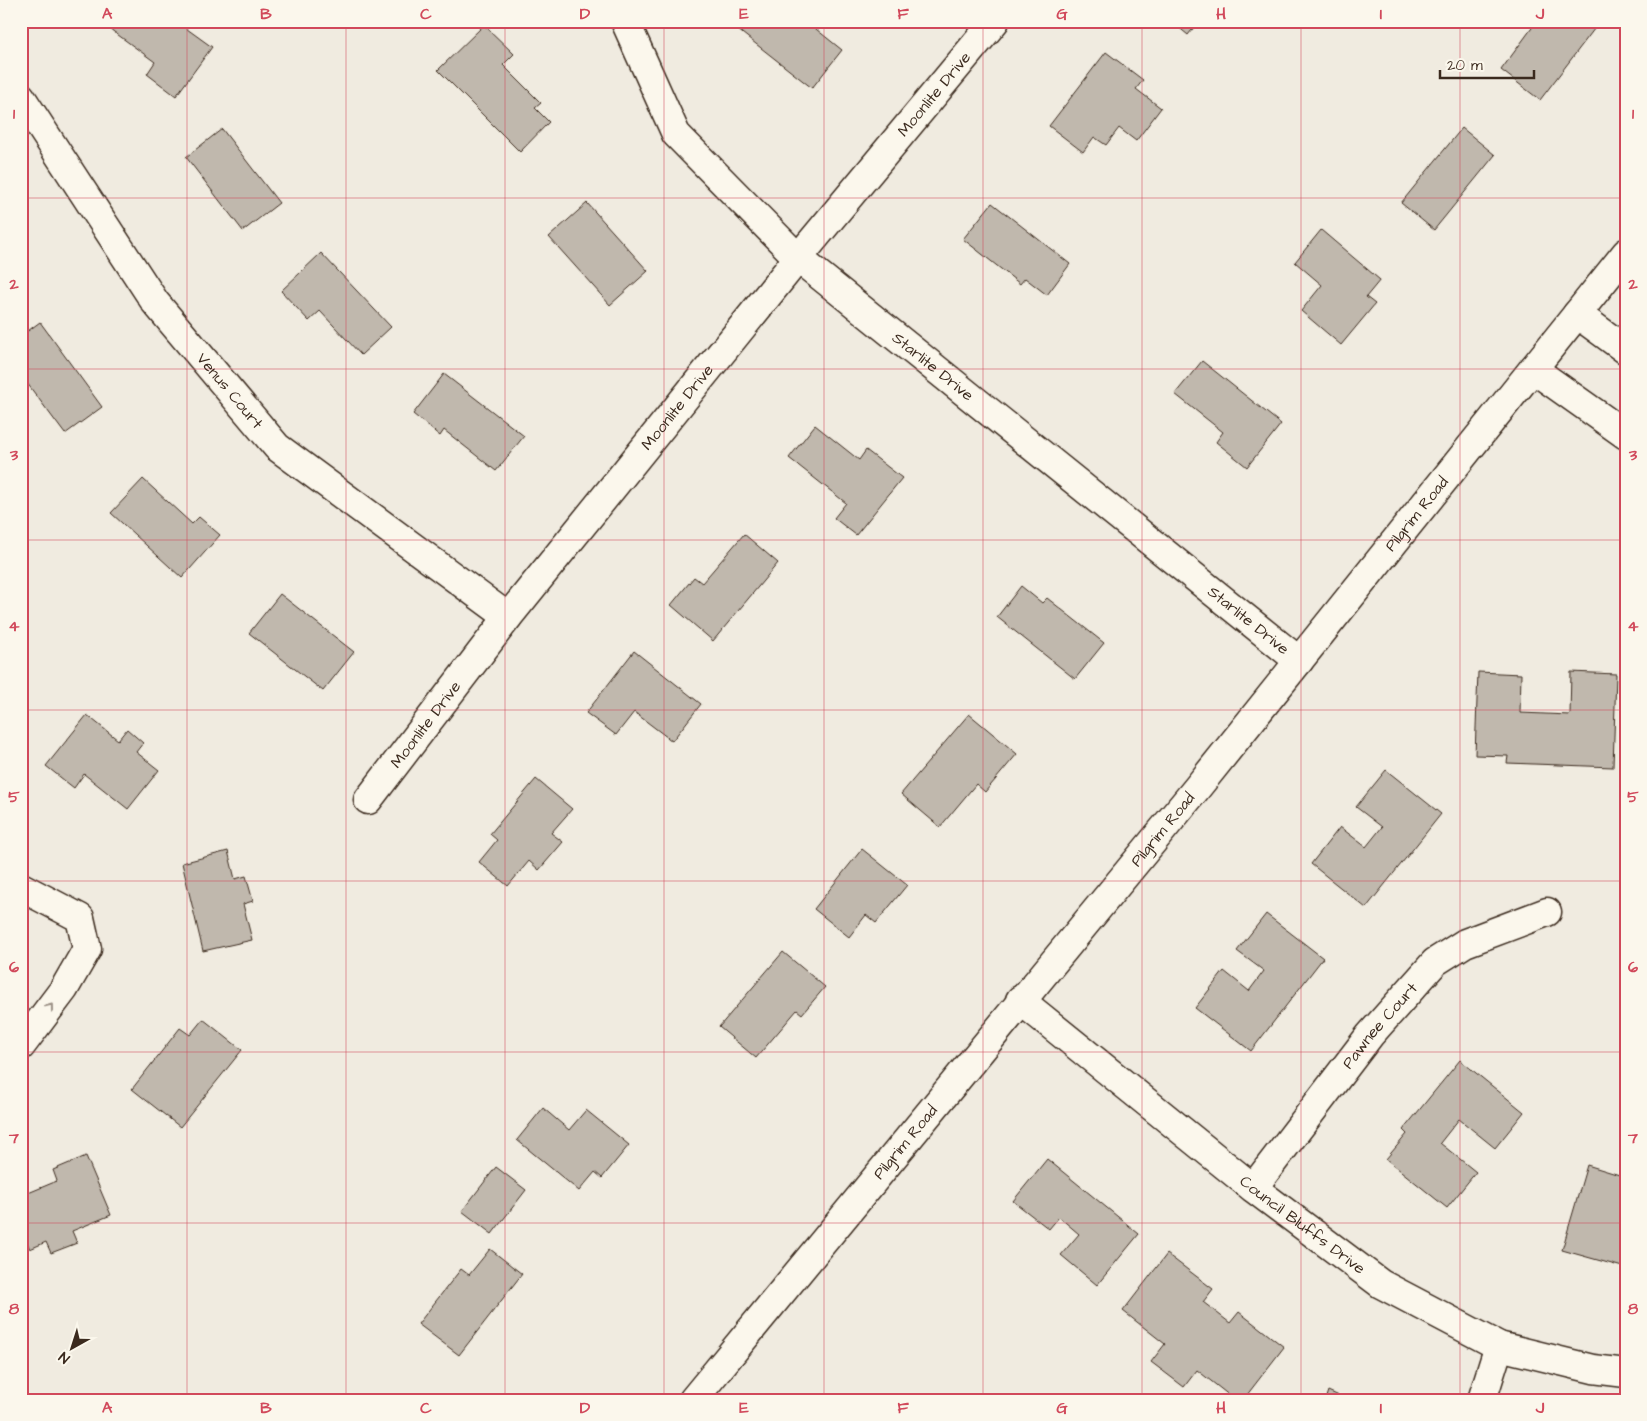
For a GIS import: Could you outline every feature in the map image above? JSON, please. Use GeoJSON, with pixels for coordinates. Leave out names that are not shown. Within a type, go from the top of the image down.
{"type":"FeatureCollection","features":[{"type":"Feature","properties":{"kind":"street","name":"Starlite Drive"},"geometry":{"type":"LineString","coordinates":[[625,21],[676,134],[798,258],[1299,661]]}},
{"type":"Feature","properties":{"kind":"street","name":"Moonlite Drive"},"geometry":{"type":"LineString","coordinates":[[368,800],[508,617],[798,258],[995,21]]}},
{"type":"Feature","properties":{"kind":"street","name":"Venus Court"},"geometry":{"type":"LineString","coordinates":[[21,97],[155,302],[277,446],[508,617]]}},
{"type":"Feature","properties":{"kind":"street","name":"Pilgrim Road"},"geometry":{"type":"LineString","coordinates":[[693,1400],[1299,661],[1626,253]]}},
{"type":"Feature","properties":{"kind":"street"},"geometry":{"type":"LineString","coordinates":[[1577,314],[1626,350]]}},
{"type":"Feature","properties":{"kind":"street"},"geometry":{"type":"LineString","coordinates":[[1533,369],[1626,435]]}},
{"type":"Feature","properties":{"kind":"street"},"geometry":{"type":"LineString","coordinates":[[21,887],[80,918],[88,949],[64,988],[21,1046]]}},
{"type":"Feature","properties":{"kind":"street","name":"Pawnee Court"},"geometry":{"type":"LineString","coordinates":[[1253,1188],[1370,1034],[1435,962],[1465,943],[1547,912]]}},
{"type":"Feature","properties":{"kind":"street","name":"Council Bluffs Drive"},"geometry":{"type":"LineString","coordinates":[[1020,1000],[1253,1188],[1381,1284],[1498,1346],[1594,1368],[1626,1373]]}},
{"type":"Feature","properties":{"kind":"street"},"geometry":{"type":"LineString","coordinates":[[1482,1400],[1498,1346]]}},
{"type":"Feature","properties":{"kind":"building"},"geometry":{"type":"Polygon","coordinates":[[[99,21],[176,21],[212,47],[176,96],[147,74],[155,62],[99,21]]]}},
{"type":"Feature","properties":{"kind":"building"},"geometry":{"type":"Polygon","coordinates":[[[737,21],[806,21],[842,50],[812,88],[733,26],[737,21]]]}},
{"type":"Feature","properties":{"kind":"building"},"geometry":{"type":"Polygon","coordinates":[[[1171,21],[1199,21],[1188,35],[1171,21]]]}},
{"type":"Feature","properties":{"kind":"building"},"geometry":{"type":"Polygon","coordinates":[[[1537,21],[1593,21],[1598,24],[1540,100],[1501,70],[1537,21]]]}},
{"type":"Feature","properties":{"kind":"building"},"geometry":{"type":"Polygon","coordinates":[[[484,25],[514,54],[503,65],[541,103],[535,108],[549,122],[520,152],[438,70],[484,25]]]}},
{"type":"Feature","properties":{"kind":"building"},"geometry":{"type":"Polygon","coordinates":[[[1106,52],[1143,80],[1136,89],[1161,108],[1136,141],[1119,128],[1106,145],[1094,137],[1083,152],[1049,126],[1106,52]]]}},
{"type":"Feature","properties":{"kind":"building"},"geometry":{"type":"Polygon","coordinates":[[[1462,128],[1495,155],[1434,230],[1401,203],[1462,128]]]}},
{"type":"Feature","properties":{"kind":"building"},"geometry":{"type":"Polygon","coordinates":[[[222,129],[279,203],[243,231],[186,157],[222,129]]]}},
{"type":"Feature","properties":{"kind":"building"},"geometry":{"type":"Polygon","coordinates":[[[587,203],[648,271],[610,305],[549,237],[587,203]]]}},
{"type":"Feature","properties":{"kind":"building"},"geometry":{"type":"Polygon","coordinates":[[[992,203],[1070,264],[1047,295],[1025,278],[1020,284],[963,239],[992,203]]]}},
{"type":"Feature","properties":{"kind":"building"},"geometry":{"type":"Polygon","coordinates":[[[1321,230],[1380,280],[1366,297],[1375,304],[1341,345],[1301,311],[1322,285],[1295,262],[1321,230]]]}},
{"type":"Feature","properties":{"kind":"building"},"geometry":{"type":"Polygon","coordinates":[[[321,253],[391,327],[361,355],[320,311],[309,321],[281,291],[321,253]]]}},
{"type":"Feature","properties":{"kind":"building"},"geometry":{"type":"Polygon","coordinates":[[[40,322],[102,407],[65,434],[21,375],[21,336],[40,322]]]}},
{"type":"Feature","properties":{"kind":"building"},"geometry":{"type":"Polygon","coordinates":[[[1202,361],[1281,424],[1247,467],[1216,442],[1223,432],[1175,394],[1202,361]]]}},
{"type":"Feature","properties":{"kind":"building"},"geometry":{"type":"Polygon","coordinates":[[[444,374],[524,436],[496,471],[444,430],[440,436],[413,414],[444,374]]]}},
{"type":"Feature","properties":{"kind":"building"},"geometry":{"type":"Polygon","coordinates":[[[815,425],[859,460],[866,450],[902,478],[856,535],[834,518],[846,503],[789,458],[815,425]]]}},
{"type":"Feature","properties":{"kind":"building"},"geometry":{"type":"Polygon","coordinates":[[[143,479],[192,524],[199,517],[220,535],[182,578],[111,513],[143,479]]]}},
{"type":"Feature","properties":{"kind":"building"},"geometry":{"type":"Polygon","coordinates":[[[744,534],[778,563],[713,641],[671,605],[694,577],[702,583],[744,534]]]}},
{"type":"Feature","properties":{"kind":"building"},"geometry":{"type":"Polygon","coordinates":[[[1021,586],[1042,603],[1047,598],[1104,643],[1075,679],[997,617],[1021,586]]]}},
{"type":"Feature","properties":{"kind":"building"},"geometry":{"type":"Polygon","coordinates":[[[280,594],[354,652],[323,691],[249,633],[280,594]]]}},
{"type":"Feature","properties":{"kind":"building"},"geometry":{"type":"Polygon","coordinates":[[[634,651],[701,704],[672,741],[634,712],[616,735],[586,713],[634,651]]]}},
{"type":"Feature","properties":{"kind":"building"},"geometry":{"type":"Polygon","coordinates":[[[1478,672],[1521,674],[1520,713],[1570,715],[1571,672],[1616,674],[1613,767],[1507,763],[1508,756],[1475,755],[1478,672]]]}},
{"type":"Feature","properties":{"kind":"building"},"geometry":{"type":"Polygon","coordinates":[[[969,714],[1017,754],[985,792],[976,784],[940,827],[901,794],[969,714]]]}},
{"type":"Feature","properties":{"kind":"building"},"geometry":{"type":"Polygon","coordinates":[[[87,715],[118,740],[127,729],[143,743],[136,752],[159,770],[128,809],[84,774],[74,788],[46,766],[87,715]]]}},
{"type":"Feature","properties":{"kind":"building"},"geometry":{"type":"Polygon","coordinates":[[[1386,770],[1441,814],[1366,908],[1311,864],[1340,827],[1366,847],[1382,827],[1356,807],[1386,770]]]}},
{"type":"Feature","properties":{"kind":"building"},"geometry":{"type":"Polygon","coordinates":[[[536,779],[572,809],[551,833],[563,842],[539,870],[529,861],[508,886],[479,862],[497,840],[490,834],[536,779]]]}},
{"type":"Feature","properties":{"kind":"building"},"geometry":{"type":"Polygon","coordinates":[[[862,849],[907,885],[876,923],[866,915],[849,937],[814,909],[862,849]]]}},
{"type":"Feature","properties":{"kind":"building"},"geometry":{"type":"Polygon","coordinates":[[[228,851],[235,879],[246,876],[253,901],[243,904],[252,940],[203,951],[182,863],[228,851]]]}},
{"type":"Feature","properties":{"kind":"building"},"geometry":{"type":"Polygon","coordinates":[[[1266,914],[1323,958],[1251,1051],[1195,1008],[1224,971],[1249,991],[1264,971],[1237,951],[1266,914]]]}},
{"type":"Feature","properties":{"kind":"building"},"geometry":{"type":"Polygon","coordinates":[[[783,952],[825,987],[802,1014],[797,1010],[756,1058],[719,1027],[783,952]]]}},
{"type":"Feature","properties":{"kind":"building"},"geometry":{"type":"Polygon","coordinates":[[[203,1019],[242,1050],[180,1127],[132,1089],[180,1028],[190,1035],[203,1019]]]}},
{"type":"Feature","properties":{"kind":"building"},"geometry":{"type":"Polygon","coordinates":[[[1460,1060],[1524,1112],[1495,1148],[1459,1119],[1440,1143],[1476,1172],[1447,1208],[1386,1159],[1407,1134],[1403,1130],[1460,1060]]]}},
{"type":"Feature","properties":{"kind":"building"},"geometry":{"type":"Polygon","coordinates":[[[543,1108],[569,1130],[586,1110],[629,1145],[602,1178],[595,1172],[579,1191],[517,1140],[543,1108]]]}},
{"type":"Feature","properties":{"kind":"building"},"geometry":{"type":"Polygon","coordinates":[[[86,1156],[111,1215],[72,1231],[77,1243],[51,1253],[46,1242],[30,1249],[21,1229],[21,1196],[57,1181],[53,1170],[86,1156]]]}},
{"type":"Feature","properties":{"kind":"building"},"geometry":{"type":"Polygon","coordinates":[[[1047,1159],[1139,1234],[1097,1285],[1061,1255],[1079,1234],[1059,1217],[1049,1229],[1013,1201],[1047,1159]]]}},
{"type":"Feature","properties":{"kind":"building"},"geometry":{"type":"Polygon","coordinates":[[[1587,1165],[1626,1177],[1626,1268],[1562,1250],[1587,1165]]]}},
{"type":"Feature","properties":{"kind":"building"},"geometry":{"type":"Polygon","coordinates":[[[496,1167],[526,1190],[492,1234],[462,1211],[496,1167]]]}},
{"type":"Feature","properties":{"kind":"building"},"geometry":{"type":"Polygon","coordinates":[[[490,1249],[522,1274],[459,1355],[418,1324],[461,1269],[469,1275],[490,1249]]]}},
{"type":"Feature","properties":{"kind":"building"},"geometry":{"type":"Polygon","coordinates":[[[1167,1254],[1213,1289],[1203,1302],[1230,1323],[1239,1312],[1284,1347],[1243,1400],[1235,1400],[1197,1370],[1184,1387],[1151,1362],[1165,1344],[1123,1311],[1167,1254]]]}},
{"type":"Feature","properties":{"kind":"building"},"geometry":{"type":"Polygon","coordinates":[[[1328,1391],[1348,1400],[1325,1400],[1328,1391]]]}}]}
